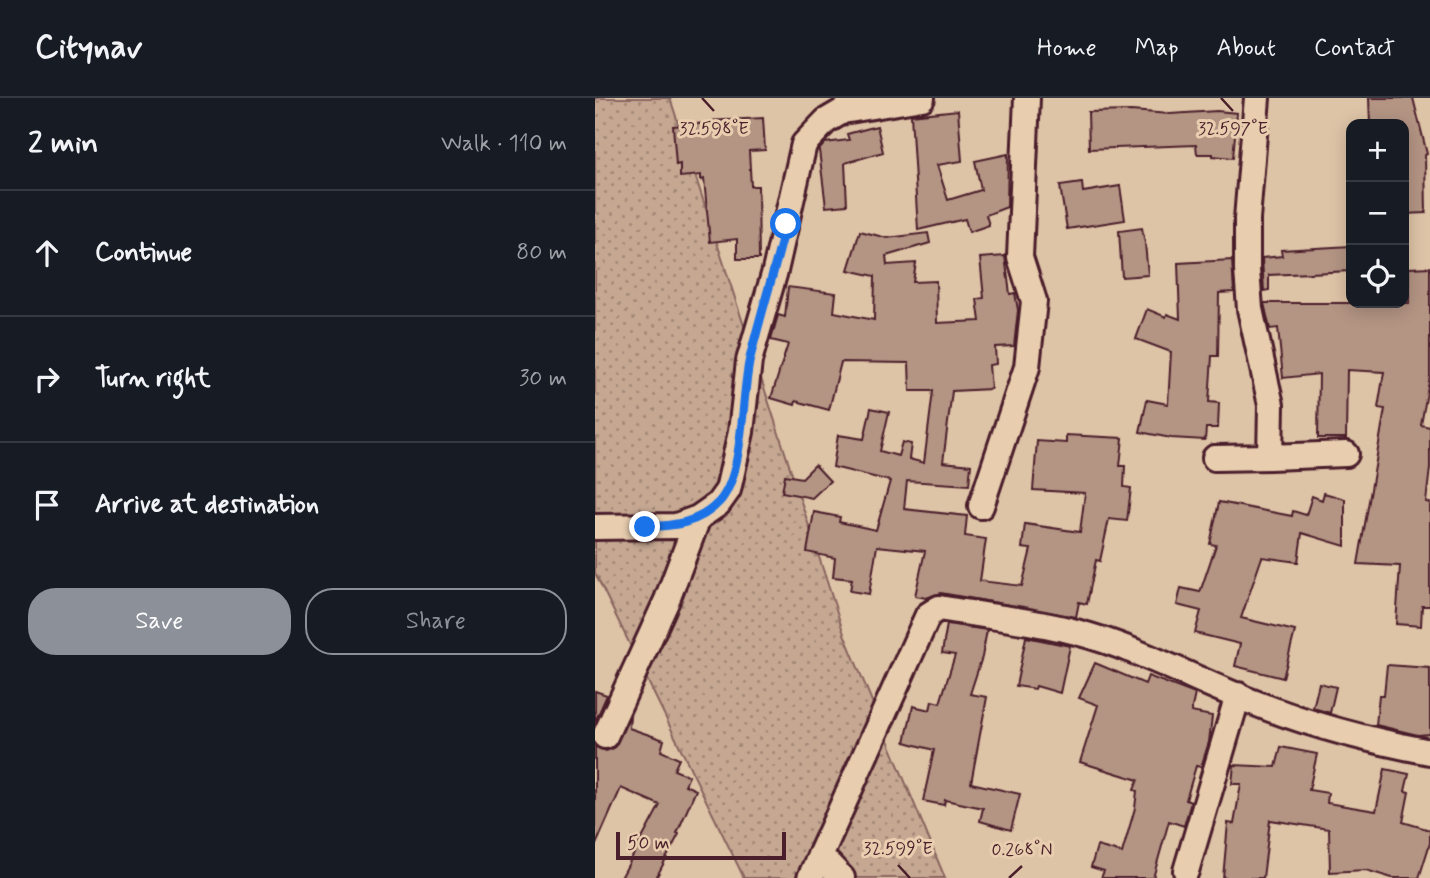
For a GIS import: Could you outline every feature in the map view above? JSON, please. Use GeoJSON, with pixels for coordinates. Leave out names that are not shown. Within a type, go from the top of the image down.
{"type":"FeatureCollection","features":[{"type":"Feature","properties":{"kind":"street"},"geometry":{"type":"LineString","coordinates":[[595,527],[676,526],[698,518],[717,504],[728,490],[741,432],[749,361],[775,271],[804,144],[826,121],[843,111],[922,98]]}},
{"type":"Feature","properties":{"kind":"street"},"geometry":{"type":"LineString","coordinates":[[981,506],[1027,367],[1034,301],[1020,257],[1027,98]]}},
{"type":"Feature","properties":{"kind":"street"},"geometry":{"type":"LineString","coordinates":[[1257,98],[1247,219],[1247,270],[1250,309],[1271,405],[1270,457]]}},
{"type":"Feature","properties":{"kind":"street"},"geometry":{"type":"LineString","coordinates":[[1215,458],[1346,454]]}},
{"type":"Feature","properties":{"kind":"street"},"geometry":{"type":"LineString","coordinates":[[605,736],[667,600],[698,518]]}},
{"type":"Feature","properties":{"kind":"street"},"geometry":{"type":"LineString","coordinates":[[810,878],[928,615],[939,608],[1076,632],[1129,649],[1310,722],[1395,746],[1430,752]]}},
{"type":"Feature","properties":{"kind":"street"},"geometry":{"type":"LineString","coordinates":[[1186,871],[1238,695]]}},
{"type":"Feature","properties":{"kind":"street"},"geometry":{"type":"LineString","coordinates":[[820,855],[842,878]]}},
{"type":"Feature","properties":{"kind":"shaded area"},"geometry":{"type":"Polygon","coordinates":[[[595,98],[670,98],[844,634],[945,878],[744,878],[595,573],[595,98]]]}},
{"type":"Feature","properties":{"kind":"building"},"geometry":{"type":"Polygon","coordinates":[[[1369,98],[1413,98],[1427,154],[1426,213],[1409,214],[1409,119],[1370,119],[1369,98]]]}},
{"type":"Feature","properties":{"kind":"building"},"geometry":{"type":"Polygon","coordinates":[[[958,110],[962,161],[937,165],[948,200],[981,190],[975,161],[1008,154],[1007,207],[986,215],[989,225],[969,232],[965,219],[918,230],[911,115],[958,110]]]}},
{"type":"Feature","properties":{"kind":"building"},"geometry":{"type":"Polygon","coordinates":[[[1217,111],[1237,113],[1233,158],[1197,154],[1196,145],[1089,149],[1088,112],[1170,114],[1217,111]]]}},
{"type":"Feature","properties":{"kind":"building"},"geometry":{"type":"Polygon","coordinates":[[[763,118],[765,150],[749,151],[751,186],[758,186],[759,259],[737,259],[737,239],[710,242],[704,179],[701,180],[701,175],[680,177],[680,164],[676,165],[673,126],[763,118]]]}},
{"type":"Feature","properties":{"kind":"building"},"geometry":{"type":"Polygon","coordinates":[[[877,126],[883,152],[845,163],[847,205],[826,207],[819,150],[825,143],[849,140],[847,134],[877,126]]]}},
{"type":"Feature","properties":{"kind":"building"},"geometry":{"type":"Polygon","coordinates":[[[1082,183],[1083,192],[1120,186],[1125,220],[1067,229],[1060,186],[1082,183]]]}},
{"type":"Feature","properties":{"kind":"building"},"geometry":{"type":"Polygon","coordinates":[[[1142,228],[1148,275],[1122,277],[1119,231],[1142,228]]]}},
{"type":"Feature","properties":{"kind":"building"},"geometry":{"type":"Polygon","coordinates":[[[860,231],[887,238],[928,233],[930,243],[886,256],[887,265],[916,263],[913,282],[936,281],[937,323],[980,321],[977,299],[984,298],[980,258],[1005,256],[1010,294],[1015,293],[1018,310],[1014,346],[995,347],[996,364],[989,365],[991,389],[952,391],[943,462],[971,465],[969,485],[907,481],[904,509],[967,516],[965,536],[986,539],[980,581],[1022,586],[1031,549],[1022,548],[1025,524],[1080,532],[1085,493],[1033,490],[1037,441],[1066,443],[1066,435],[1123,438],[1120,466],[1125,466],[1124,487],[1131,488],[1127,521],[1109,519],[1100,561],[1096,560],[1087,604],[1079,602],[1076,617],[941,593],[926,598],[915,596],[925,551],[877,546],[869,594],[850,591],[852,579],[833,577],[835,558],[807,552],[814,512],[840,517],[839,522],[876,530],[890,481],[833,467],[838,435],[864,439],[871,408],[889,412],[880,451],[898,456],[902,442],[911,444],[909,459],[924,463],[933,391],[910,391],[909,363],[841,362],[829,410],[796,401],[795,405],[771,398],[788,344],[771,340],[778,315],[785,317],[788,287],[836,293],[834,312],[874,320],[875,276],[848,270],[860,231]]]}},
{"type":"Feature","properties":{"kind":"building"},"geometry":{"type":"Polygon","coordinates":[[[1346,246],[1346,271],[1269,275],[1269,290],[1264,291],[1262,258],[1282,256],[1281,250],[1346,246]]]}},
{"type":"Feature","properties":{"kind":"building"},"geometry":{"type":"Polygon","coordinates":[[[1232,260],[1234,292],[1219,293],[1218,356],[1212,356],[1209,402],[1219,403],[1218,428],[1206,428],[1205,440],[1171,438],[1140,432],[1147,400],[1168,404],[1171,352],[1136,339],[1147,309],[1166,317],[1167,314],[1180,319],[1178,263],[1232,260]]]}},
{"type":"Feature","properties":{"kind":"building"},"geometry":{"type":"Polygon","coordinates":[[[1430,267],[1430,376],[1421,425],[1430,427],[1430,468],[1426,502],[1430,503],[1430,606],[1422,606],[1421,626],[1396,624],[1400,566],[1358,564],[1385,409],[1378,408],[1384,372],[1347,370],[1346,438],[1318,438],[1319,374],[1283,378],[1278,328],[1270,329],[1264,303],[1346,303],[1346,308],[1409,308],[1409,268],[1430,267]]]}},
{"type":"Feature","properties":{"kind":"building"},"geometry":{"type":"Polygon","coordinates":[[[815,465],[830,481],[812,498],[782,492],[785,475],[802,478],[815,465]]]}},
{"type":"Feature","properties":{"kind":"building"},"geometry":{"type":"Polygon","coordinates":[[[1324,493],[1345,499],[1345,546],[1302,533],[1298,562],[1262,557],[1241,618],[1295,631],[1283,678],[1235,666],[1240,644],[1195,633],[1201,611],[1177,605],[1181,588],[1200,592],[1216,545],[1210,544],[1219,502],[1292,516],[1293,511],[1306,515],[1312,496],[1322,500],[1324,493]]]}},
{"type":"Feature","properties":{"kind":"building"},"geometry":{"type":"Polygon","coordinates":[[[947,624],[987,630],[970,694],[987,697],[971,783],[1020,794],[1011,830],[980,821],[983,808],[945,800],[944,805],[923,801],[934,750],[905,742],[913,706],[930,710],[932,701],[940,703],[955,655],[942,653],[947,624]]]}},
{"type":"Feature","properties":{"kind":"building"},"geometry":{"type":"Polygon","coordinates":[[[1026,637],[1070,646],[1060,693],[1036,686],[1035,689],[1016,686],[1026,637]]]}},
{"type":"Feature","properties":{"kind":"building"},"geometry":{"type":"Polygon","coordinates":[[[1095,663],[1145,684],[1148,676],[1195,694],[1191,712],[1212,716],[1209,742],[1201,767],[1196,766],[1186,800],[1191,802],[1184,826],[1169,821],[1153,878],[1101,878],[1104,871],[1091,867],[1097,846],[1122,853],[1135,808],[1137,791],[1134,790],[1138,780],[1080,762],[1098,705],[1079,698],[1095,663]]]}},
{"type":"Feature","properties":{"kind":"building"},"geometry":{"type":"Polygon","coordinates":[[[1387,665],[1430,668],[1430,734],[1418,735],[1376,725],[1379,695],[1384,695],[1387,665]]]}},
{"type":"Feature","properties":{"kind":"building"},"geometry":{"type":"Polygon","coordinates":[[[1319,683],[1336,687],[1330,713],[1313,708],[1319,683]]]}},
{"type":"Feature","properties":{"kind":"building"},"geometry":{"type":"Polygon","coordinates":[[[595,691],[607,695],[595,722],[595,691]]]}},
{"type":"Feature","properties":{"kind":"building"},"geometry":{"type":"Polygon","coordinates":[[[630,716],[629,728],[664,740],[661,751],[679,759],[674,770],[689,776],[685,785],[696,790],[677,833],[679,834],[656,878],[621,878],[660,805],[621,788],[595,847],[595,746],[606,751],[614,748],[630,716]]]}},
{"type":"Feature","properties":{"kind":"building"},"geometry":{"type":"Polygon","coordinates":[[[1281,747],[1317,754],[1309,790],[1328,793],[1327,803],[1376,811],[1385,769],[1409,774],[1405,791],[1409,792],[1403,822],[1430,830],[1430,843],[1419,878],[1392,878],[1366,870],[1330,872],[1329,829],[1270,820],[1263,878],[1223,878],[1228,823],[1234,824],[1241,784],[1232,784],[1234,765],[1276,767],[1281,747]]]}},
{"type":"Feature","properties":{"kind":"route"},"geometry":{"type":"LineString","coordinates":[[645,527],[676,526],[698,518],[717,504],[728,490],[741,432],[749,361],[786,224]]}}]}
